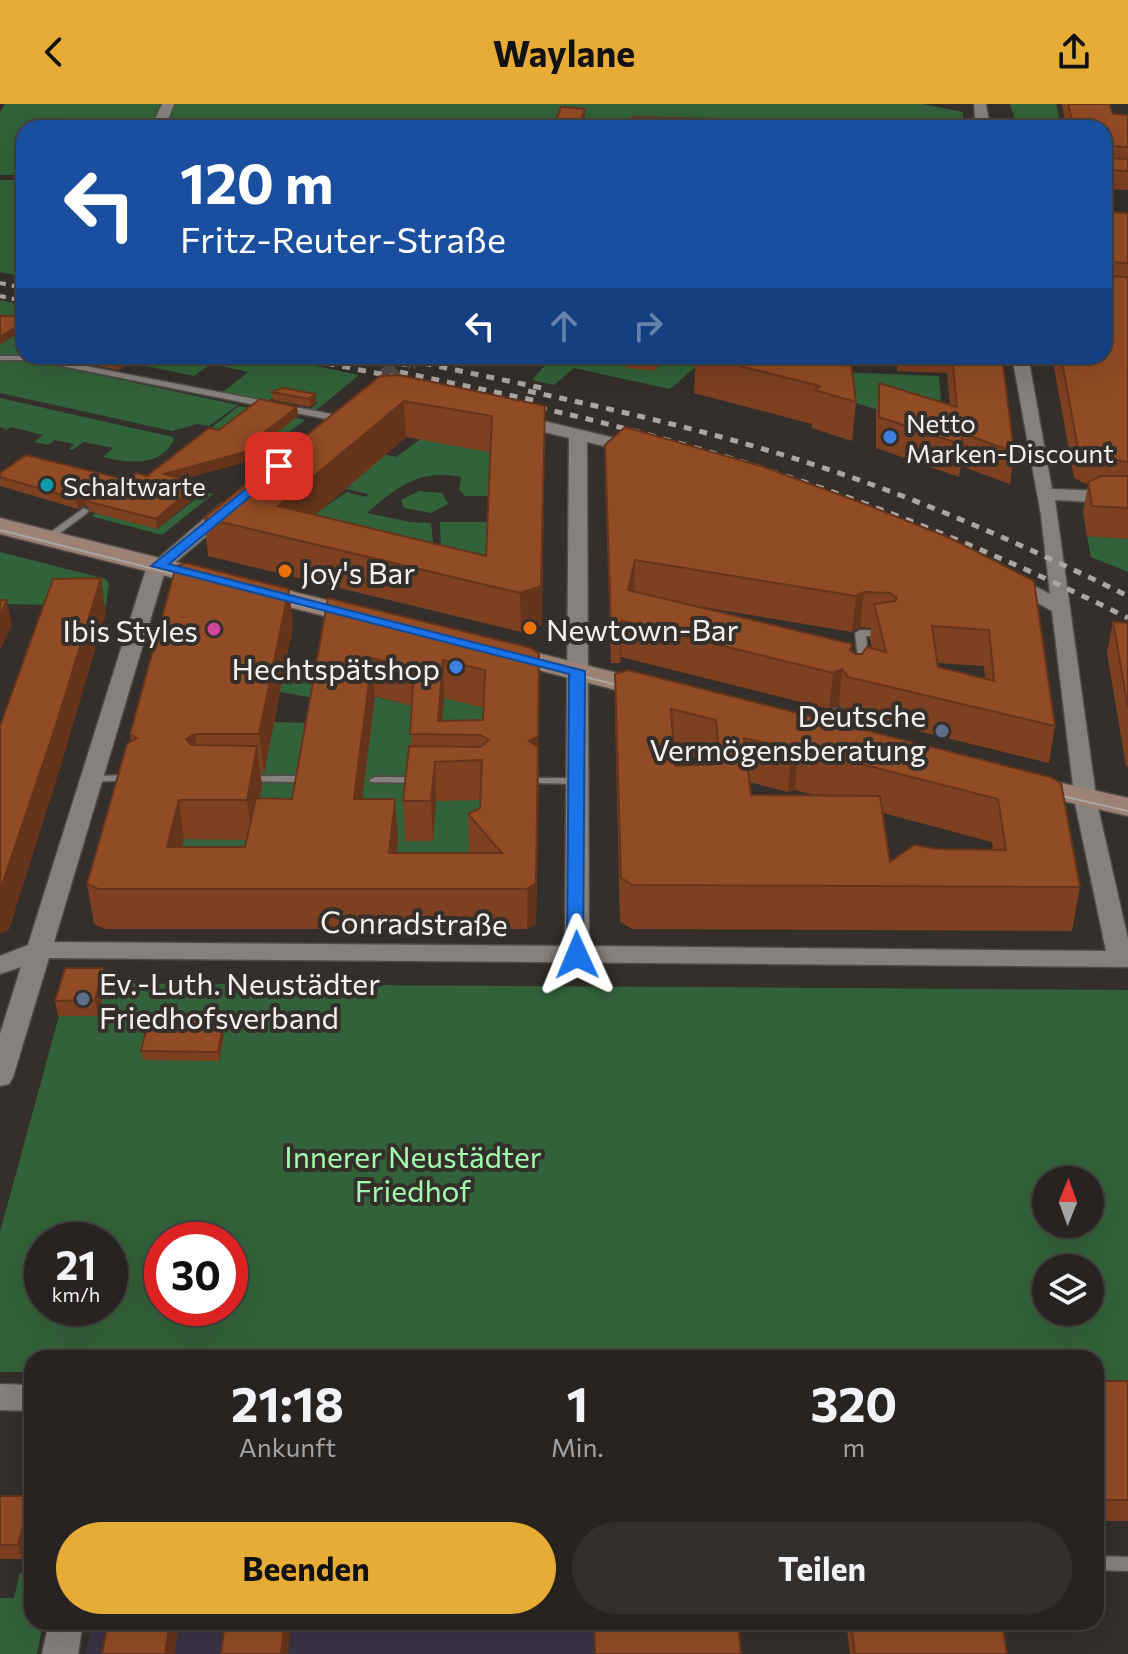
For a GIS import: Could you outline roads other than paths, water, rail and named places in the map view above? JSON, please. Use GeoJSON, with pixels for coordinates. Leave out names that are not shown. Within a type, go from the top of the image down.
{"type":"FeatureCollection","features":[{"type":"Feature","properties":{"kind":"main road"},"geometry":{"type":"LineString","coordinates":[[0,526],[393,625]]}},
{"type":"Feature","properties":{"kind":"main road"},"geometry":{"type":"LineString","coordinates":[[471,644],[680,697]]}},
{"type":"Feature","properties":{"kind":"main road"},"geometry":{"type":"LineString","coordinates":[[795,726],[830,722],[853,740]]}},
{"type":"Feature","properties":{"kind":"main road"},"geometry":{"type":"LineString","coordinates":[[996,776],[1128,807]]}},
{"type":"Feature","properties":{"kind":"street"},"geometry":{"type":"LineString","coordinates":[[1021,364],[1050,515],[1085,799],[1124,959]]}},
{"type":"Feature","properties":{"kind":"street"},"geometry":{"type":"LineString","coordinates":[[313,437],[341,414]]}},
{"type":"Feature","properties":{"kind":"street"},"geometry":{"type":"LineString","coordinates":[[492,414],[655,454]]}},
{"type":"Feature","properties":{"kind":"street"},"geometry":{"type":"LineString","coordinates":[[577,955],[578,433]]}},
{"type":"Feature","properties":{"kind":"street"},"geometry":{"type":"LineString","coordinates":[[1044,494],[1128,498]]}},
{"type":"Feature","properties":{"kind":"street"},"geometry":{"type":"LineString","coordinates":[[0,1077],[158,566],[242,496]]}},
{"type":"Feature","properties":{"kind":"street"},"geometry":{"type":"LineString","coordinates":[[992,573],[1062,608]]}},
{"type":"Feature","properties":{"kind":"street","name":"Conradstraße"},"geometry":{"type":"LineString","coordinates":[[0,966],[38,950],[1124,959]]}},
{"type":"Feature","properties":{"kind":"street"},"geometry":{"type":"LineString","coordinates":[[0,1397],[24,1398]]}},
{"type":"Feature","properties":{"kind":"street"},"geometry":{"type":"LineString","coordinates":[[60,1654],[64,1630]]}},
{"type":"Feature","properties":{"kind":"lane"},"geometry":{"type":"LineString","coordinates":[[65,364],[341,414]]}},
{"type":"Feature","properties":{"kind":"lane"},"geometry":{"type":"LineString","coordinates":[[48,538],[84,511]]}},
{"type":"Feature","properties":{"kind":"lane"},"geometry":{"type":"LineString","coordinates":[[859,675],[865,666],[860,633],[885,634]]}},
{"type":"Feature","properties":{"kind":"lane"},"geometry":{"type":"LineString","coordinates":[[91,779],[134,778]]}},
{"type":"Feature","properties":{"kind":"lane"},"geometry":{"type":"LineString","coordinates":[[238,779],[296,779]]}},
{"type":"Feature","properties":{"kind":"lane"},"geometry":{"type":"LineString","coordinates":[[375,780],[433,780]]}},
{"type":"Feature","properties":{"kind":"lane"},"geometry":{"type":"LineString","coordinates":[[538,781],[577,781]]}},
{"type":"Feature","properties":{"kind":"lane"},"geometry":{"type":"LineString","coordinates":[[1104,1563],[1128,1564]]}},
{"type":"Feature","properties":{"kind":"tunnel"},"geometry":{"type":"LineString","coordinates":[[382,381],[401,364]]}},
{"type":"Feature","properties":{"kind":"tram line"},"geometry":{"type":"LineString","coordinates":[[0,530],[194,579]]}},
{"type":"Feature","properties":{"kind":"tram line"},"geometry":{"type":"LineString","coordinates":[[268,597],[345,617]]}},
{"type":"Feature","properties":{"kind":"tram line"},"geometry":{"type":"LineString","coordinates":[[516,659],[636,690]]}},
{"type":"Feature","properties":{"kind":"tram line"},"geometry":{"type":"LineString","coordinates":[[1044,792],[1128,811]]}},
{"type":"Feature","properties":{"kind":"railway"},"geometry":{"type":"LineString","coordinates":[[0,283],[16,286]]}},
{"type":"Feature","properties":{"kind":"railway"},"geometry":{"type":"LineString","coordinates":[[0,296],[16,299]]}},
{"type":"Feature","properties":{"kind":"railway"},"geometry":{"type":"LineString","coordinates":[[331,364],[410,380]]}},
{"type":"Feature","properties":{"kind":"railway"},"geometry":{"type":"LineString","coordinates":[[404,364],[415,366]]}},
{"type":"Feature","properties":{"kind":"railway"},"geometry":{"type":"LineString","coordinates":[[427,364],[542,388]]}},
{"type":"Feature","properties":{"kind":"railway"},"geometry":{"type":"LineString","coordinates":[[400,372],[537,401]]}},
{"type":"Feature","properties":{"kind":"railway"},"geometry":{"type":"LineString","coordinates":[[528,391],[681,426],[833,471],[982,529],[1128,596]]}},
{"type":"Feature","properties":{"kind":"railway"},"geometry":{"type":"LineString","coordinates":[[523,404],[681,444],[832,492],[980,550],[1128,618]]}},
{"type":"Feature","properties":{"kind":"place","name":"Netto Marken-Discount"},"geometry":{"type":"Point","coordinates":[890,437]}},
{"type":"Feature","properties":{"kind":"place","name":"Schaltwarte"},"geometry":{"type":"Point","coordinates":[47,485]}},
{"type":"Feature","properties":{"kind":"place","name":"Joy's Bar"},"geometry":{"type":"Point","coordinates":[285,571]}},
{"type":"Feature","properties":{"kind":"place","name":"Newtown-Bar"},"geometry":{"type":"Point","coordinates":[530,628]}},
{"type":"Feature","properties":{"kind":"place","name":"Ibis Styles"},"geometry":{"type":"Point","coordinates":[214,629]}},
{"type":"Feature","properties":{"kind":"place","name":"Hechtspätshop"},"geometry":{"type":"Point","coordinates":[456,667]}},
{"type":"Feature","properties":{"kind":"place","name":"Deutsche Vermögensberatung"},"geometry":{"type":"Point","coordinates":[942,731]}},
{"type":"Feature","properties":{"kind":"place","name":"Ev.-Luth. Neustädter Friedhofsverband"},"geometry":{"type":"Point","coordinates":[83,999]}},
{"type":"Feature","properties":{"kind":"park label","name":"Innerer Neustädter Friedhof"},"geometry":{"type":"Point","coordinates":[413,1172]}}]}
